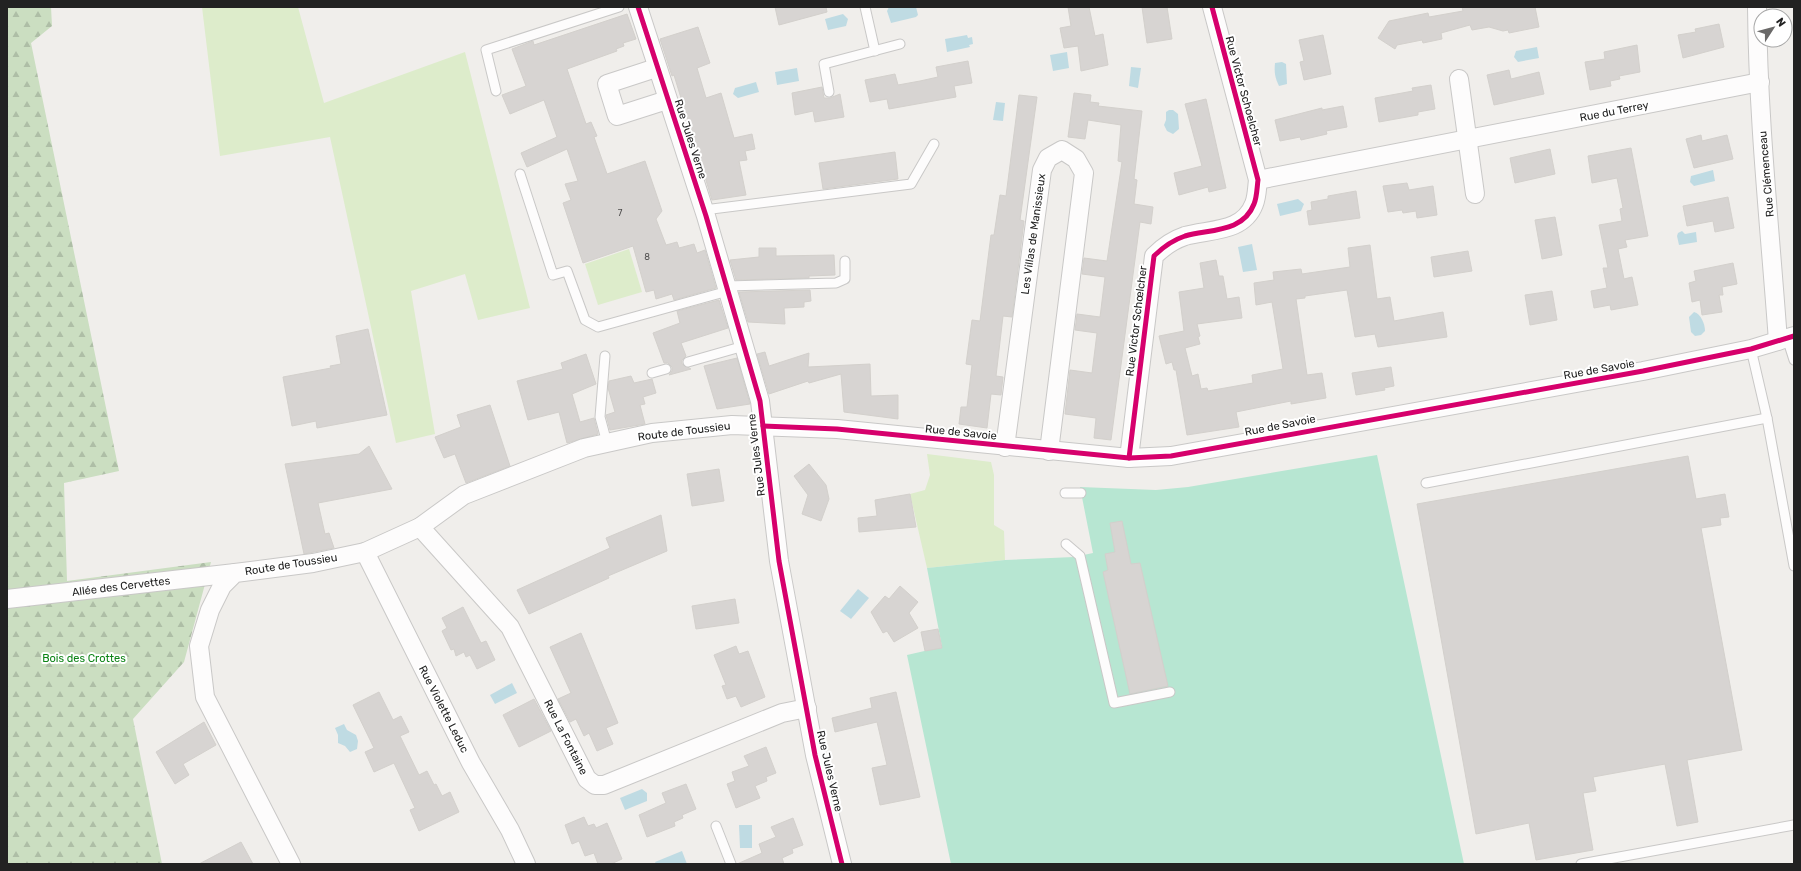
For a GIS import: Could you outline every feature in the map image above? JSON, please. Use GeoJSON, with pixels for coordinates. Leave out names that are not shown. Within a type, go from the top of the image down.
{"type":"FeatureCollection","features":[{"type":"Feature","properties":{"kind":"street","name":"Rue Jules Verne"},"geometry":{"type":"LineString","coordinates":[[638,7],[656,68],[704,210],[760,401],[780,561],[806,708],[815,754],[842,864]]}},
{"type":"Feature","properties":{"kind":"street","name":"Rue Victor Schoelcher"},"geometry":{"type":"LineString","coordinates":[[1212,7],[1258,180]]}},
{"type":"Feature","properties":{"kind":"street","name":"Rue Clémenceau"},"geometry":{"type":"LineString","coordinates":[[1757,7],[1765,182],[1786,338]]}},
{"type":"Feature","properties":{"kind":"street"},"geometry":{"type":"LineString","coordinates":[[656,68],[606,84],[617,116],[667,100]]}},
{"type":"Feature","properties":{"kind":"street"},"geometry":{"type":"LineString","coordinates":[[1459,79],[1475,194]]}},
{"type":"Feature","properties":{"kind":"street","name":"Rue du Terrey"},"geometry":{"type":"LineString","coordinates":[[1258,180],[1760,82]]}},
{"type":"Feature","properties":{"kind":"street","name":"Les Villas de Manissieux"},"geometry":{"type":"LineString","coordinates":[[1005,446],[1042,170],[1048,158],[1062,150],[1076,159],[1084,173],[1049,450]]}},
{"type":"Feature","properties":{"kind":"street","name":"Rue Victor Schœlcher"},"geometry":{"type":"LineString","coordinates":[[1129,458],[1154,256],[1166,245],[1185,236],[1230,228],[1243,218],[1255,203],[1258,180]]}},
{"type":"Feature","properties":{"kind":"street","name":"Rue de Savoie"},"geometry":{"type":"LineString","coordinates":[[763,426],[837,429],[1129,458],[1171,456],[1643,371],[1751,349],[1786,338]]}},
{"type":"Feature","properties":{"kind":"street","name":"Route de Toussieu"},"geometry":{"type":"LineString","coordinates":[[291,864],[205,697],[200,646],[210,610],[222,586],[235,573],[313,564],[366,552],[420,527],[464,495],[584,448],[652,433],[732,425],[763,426]]}},
{"type":"Feature","properties":{"kind":"street","name":"Rue La Fontaine"},"geometry":{"type":"LineString","coordinates":[[420,527],[510,627],[587,779],[595,785],[604,785],[782,713],[806,708]]}},
{"type":"Feature","properties":{"kind":"street","name":"Rue Violette Leduc"},"geometry":{"type":"LineString","coordinates":[[366,552],[471,763],[510,830],[526,864]]}},
{"type":"Feature","properties":{"kind":"street","name":"Allée des Cervettes"},"geometry":{"type":"LineString","coordinates":[[7,599],[235,573]]}},
{"type":"Feature","properties":{"kind":"lane"},"geometry":{"type":"LineString","coordinates":[[496,91],[486,50],[619,7]]}},
{"type":"Feature","properties":{"kind":"lane"},"geometry":{"type":"LineString","coordinates":[[865,7],[875,51]]}},
{"type":"Feature","properties":{"kind":"lane"},"geometry":{"type":"LineString","coordinates":[[829,92],[824,64],[900,44]]}},
{"type":"Feature","properties":{"kind":"lane"},"geometry":{"type":"LineString","coordinates":[[704,210],[911,184],[934,144]]}},
{"type":"Feature","properties":{"kind":"lane"},"geometry":{"type":"LineString","coordinates":[[520,174],[553,275],[567,271],[585,320],[598,327],[727,288],[836,283],[845,279],[845,261]]}},
{"type":"Feature","properties":{"kind":"lane"},"geometry":{"type":"LineString","coordinates":[[1786,338],[1794,360]]}},
{"type":"Feature","properties":{"kind":"lane"},"geometry":{"type":"LineString","coordinates":[[688,362],[744,346]]}},
{"type":"Feature","properties":{"kind":"lane"},"geometry":{"type":"LineString","coordinates":[[1751,349],[1767,418],[1794,566]]}},
{"type":"Feature","properties":{"kind":"lane"},"geometry":{"type":"LineString","coordinates":[[605,356],[600,416],[607,443]]}},
{"type":"Feature","properties":{"kind":"lane"},"geometry":{"type":"LineString","coordinates":[[652,373],[666,369]]}},
{"type":"Feature","properties":{"kind":"lane"},"geometry":{"type":"LineString","coordinates":[[1426,483],[1767,418]]}},
{"type":"Feature","properties":{"kind":"lane"},"geometry":{"type":"LineString","coordinates":[[1065,493],[1081,493]]}},
{"type":"Feature","properties":{"kind":"lane"},"geometry":{"type":"LineString","coordinates":[[1066,544],[1080,556],[1114,703],[1170,692]]}},
{"type":"Feature","properties":{"kind":"lane"},"geometry":{"type":"LineString","coordinates":[[1581,864],[1794,825]]}},
{"type":"Feature","properties":{"kind":"lane"},"geometry":{"type":"LineString","coordinates":[[716,826],[731,864]]}},
{"type":"Feature","properties":{"kind":"green space","name":"Bois des Crottes"},"geometry":{"type":"Polygon","coordinates":[[[7,7],[51,7],[52,26],[31,43],[119,471],[64,483],[67,581],[211,562],[184,662],[133,719],[162,864],[7,864],[7,7]]]}},
{"type":"Feature","properties":{"kind":"green space"},"geometry":{"type":"Polygon","coordinates":[[[202,7],[298,7],[324,103],[465,52],[530,308],[478,320],[465,274],[411,291],[435,434],[396,443],[330,137],[220,156],[202,7]]]}},
{"type":"Feature","properties":{"kind":"green space"},"geometry":{"type":"Polygon","coordinates":[[[629,249],[642,292],[598,305],[585,264],[629,249]]]}},
{"type":"Feature","properties":{"kind":"green space"},"geometry":{"type":"Polygon","coordinates":[[[927,454],[991,462],[994,475],[994,525],[1004,531],[1005,560],[927,568],[910,494],[925,490],[930,475],[927,454]]]}},
{"type":"Feature","properties":{"kind":"green space"},"geometry":{"type":"Polygon","coordinates":[[[1377,455],[1464,864],[951,864],[907,655],[942,647],[927,568],[1005,560],[1074,557],[1093,553],[1080,487],[1156,490],[1188,487],[1377,455]]]}},
{"type":"Feature","properties":{"kind":"water"},"geometry":{"type":"Polygon","coordinates":[[[889,7],[916,7],[918,15],[916,17],[891,23],[887,11],[889,7]]]}},
{"type":"Feature","properties":{"kind":"water"},"geometry":{"type":"Polygon","coordinates":[[[843,14],[848,19],[846,26],[828,30],[825,19],[843,14]]]}},
{"type":"Feature","properties":{"kind":"water"},"geometry":{"type":"Polygon","coordinates":[[[967,35],[968,38],[972,37],[973,44],[969,45],[970,47],[947,52],[945,39],[967,35]]]}},
{"type":"Feature","properties":{"kind":"water"},"geometry":{"type":"Polygon","coordinates":[[[1537,47],[1539,58],[1518,62],[1514,57],[1516,51],[1537,47]]]}},
{"type":"Feature","properties":{"kind":"water"},"geometry":{"type":"Polygon","coordinates":[[[1067,52],[1069,68],[1053,71],[1050,55],[1067,52]]]}},
{"type":"Feature","properties":{"kind":"water"},"geometry":{"type":"Polygon","coordinates":[[[1282,62],[1286,64],[1287,84],[1279,86],[1275,75],[1275,63],[1282,62]]]}},
{"type":"Feature","properties":{"kind":"water"},"geometry":{"type":"Polygon","coordinates":[[[1131,67],[1141,68],[1138,88],[1129,86],[1131,67]]]}},
{"type":"Feature","properties":{"kind":"water"},"geometry":{"type":"Polygon","coordinates":[[[797,68],[799,81],[777,85],[775,72],[797,68]]]}},
{"type":"Feature","properties":{"kind":"water"},"geometry":{"type":"Polygon","coordinates":[[[756,82],[759,92],[738,98],[733,94],[735,88],[756,82]]]}},
{"type":"Feature","properties":{"kind":"water"},"geometry":{"type":"Polygon","coordinates":[[[996,102],[1005,103],[1003,121],[993,120],[996,102]]]}},
{"type":"Feature","properties":{"kind":"water"},"geometry":{"type":"Polygon","coordinates":[[[1173,110],[1178,114],[1179,129],[1173,134],[1167,131],[1164,125],[1166,120],[1166,112],[1173,110]]]}},
{"type":"Feature","properties":{"kind":"water"},"geometry":{"type":"Polygon","coordinates":[[[1713,170],[1715,181],[1694,186],[1690,182],[1691,176],[1713,170]]]}},
{"type":"Feature","properties":{"kind":"water"},"geometry":{"type":"Polygon","coordinates":[[[1298,199],[1304,204],[1301,211],[1280,216],[1277,204],[1298,199]]]}},
{"type":"Feature","properties":{"kind":"water"},"geometry":{"type":"Polygon","coordinates":[[[1682,231],[1685,234],[1696,232],[1697,242],[1679,245],[1677,236],[1678,233],[1682,231]]]}},
{"type":"Feature","properties":{"kind":"water"},"geometry":{"type":"Polygon","coordinates":[[[1252,244],[1257,270],[1243,272],[1238,247],[1252,244]]]}},
{"type":"Feature","properties":{"kind":"water"},"geometry":{"type":"Polygon","coordinates":[[[1694,312],[1701,317],[1704,325],[1705,331],[1701,335],[1695,336],[1691,332],[1689,317],[1694,312]]]}},
{"type":"Feature","properties":{"kind":"water"},"geometry":{"type":"Polygon","coordinates":[[[858,589],[869,598],[851,619],[840,611],[858,589]]]}},
{"type":"Feature","properties":{"kind":"water"},"geometry":{"type":"Polygon","coordinates":[[[512,683],[517,693],[495,704],[490,695],[512,683]]]}},
{"type":"Feature","properties":{"kind":"water"},"geometry":{"type":"Polygon","coordinates":[[[344,724],[347,730],[356,735],[358,741],[357,749],[350,752],[345,746],[338,743],[338,735],[335,728],[344,724]]]}},
{"type":"Feature","properties":{"kind":"water"},"geometry":{"type":"Polygon","coordinates":[[[642,789],[647,793],[647,801],[625,810],[620,798],[642,789]]]}},
{"type":"Feature","properties":{"kind":"water"},"geometry":{"type":"Polygon","coordinates":[[[739,825],[752,825],[752,848],[740,848],[739,825]]]}},
{"type":"Feature","properties":{"kind":"water"},"geometry":{"type":"Polygon","coordinates":[[[682,851],[687,864],[656,864],[655,862],[682,851]]]}},
{"type":"Feature","properties":{"kind":"building"},"geometry":{"type":"Polygon","coordinates":[[[775,7],[826,7],[827,12],[779,25],[775,7]]]}},
{"type":"Feature","properties":{"kind":"building"},"geometry":{"type":"Polygon","coordinates":[[[1068,7],[1089,7],[1095,36],[1103,34],[1108,65],[1081,71],[1078,46],[1064,48],[1060,28],[1071,26],[1068,7]]]}},
{"type":"Feature","properties":{"kind":"building"},"geometry":{"type":"Polygon","coordinates":[[[1142,7],[1167,7],[1172,39],[1147,43],[1142,7]]]}},
{"type":"Feature","properties":{"kind":"building"},"geometry":{"type":"Polygon","coordinates":[[[1462,7],[1535,7],[1539,27],[1509,33],[1508,30],[1503,31],[1489,27],[1472,30],[1470,25],[1441,33],[1442,39],[1423,43],[1422,40],[1397,45],[1395,49],[1378,38],[1389,21],[1428,13],[1429,17],[1463,11],[1462,7]]]}},
{"type":"Feature","properties":{"kind":"building"},"geometry":{"type":"Polygon","coordinates":[[[627,14],[636,39],[623,43],[624,46],[616,49],[617,51],[567,69],[586,124],[591,122],[597,136],[594,137],[607,174],[645,161],[662,211],[656,219],[666,245],[677,242],[679,248],[694,244],[697,253],[705,250],[716,288],[674,300],[672,294],[656,299],[654,290],[646,292],[633,246],[583,263],[563,203],[571,200],[565,184],[578,181],[567,149],[527,167],[521,153],[557,137],[544,100],[510,114],[502,95],[526,86],[512,49],[533,41],[534,45],[627,14]]]}},
{"type":"Feature","properties":{"kind":"building"},"geometry":{"type":"Polygon","coordinates":[[[1719,24],[1724,47],[1683,58],[1678,35],[1696,32],[1695,29],[1719,24]]]}},
{"type":"Feature","properties":{"kind":"building"},"geometry":{"type":"Polygon","coordinates":[[[698,27],[710,63],[697,68],[706,98],[721,93],[734,138],[752,134],[755,149],[745,151],[747,160],[739,161],[746,195],[712,200],[674,75],[672,76],[660,39],[698,27]]]}},
{"type":"Feature","properties":{"kind":"building"},"geometry":{"type":"Polygon","coordinates":[[[1323,35],[1331,74],[1304,80],[1300,62],[1304,61],[1299,40],[1323,35]]]}},
{"type":"Feature","properties":{"kind":"building"},"geometry":{"type":"Polygon","coordinates":[[[1637,45],[1640,72],[1619,76],[1620,79],[1610,81],[1611,86],[1590,90],[1585,62],[1605,59],[1604,52],[1637,45]]]}},
{"type":"Feature","properties":{"kind":"building"},"geometry":{"type":"Polygon","coordinates":[[[968,61],[972,83],[954,86],[956,97],[889,109],[887,99],[870,102],[865,80],[895,74],[898,85],[920,81],[938,77],[936,67],[968,61]]]}},
{"type":"Feature","properties":{"kind":"building"},"geometry":{"type":"Polygon","coordinates":[[[1509,70],[1511,79],[1539,72],[1544,94],[1494,105],[1487,75],[1509,70]]]}},
{"type":"Feature","properties":{"kind":"building"},"geometry":{"type":"Polygon","coordinates":[[[1431,85],[1435,109],[1418,112],[1418,115],[1379,122],[1375,98],[1413,91],[1412,88],[1431,85]]]}},
{"type":"Feature","properties":{"kind":"building"},"geometry":{"type":"Polygon","coordinates":[[[822,87],[824,98],[830,98],[840,94],[844,117],[815,122],[813,111],[795,115],[792,93],[822,87]]]}},
{"type":"Feature","properties":{"kind":"building"},"geometry":{"type":"Polygon","coordinates":[[[1074,93],[1091,95],[1090,102],[1099,103],[1098,106],[1142,111],[1134,179],[1137,180],[1134,204],[1153,207],[1151,224],[1140,222],[1111,440],[1094,438],[1096,418],[1065,414],[1070,370],[1092,373],[1097,333],[1075,330],[1077,314],[1100,317],[1105,277],[1082,274],[1084,258],[1107,261],[1122,162],[1118,161],[1121,125],[1088,120],[1085,139],[1068,137],[1074,93]]]}},
{"type":"Feature","properties":{"kind":"building"},"geometry":{"type":"Polygon","coordinates":[[[1019,95],[1037,97],[1020,220],[1024,221],[1012,317],[1003,316],[996,376],[1003,377],[1001,395],[991,394],[987,428],[959,424],[961,407],[967,407],[972,365],[966,364],[972,320],[980,321],[991,235],[994,235],[1000,195],[1006,196],[1019,95]]]}},
{"type":"Feature","properties":{"kind":"building"},"geometry":{"type":"Polygon","coordinates":[[[1206,99],[1226,188],[1209,192],[1208,187],[1179,195],[1174,173],[1202,166],[1185,104],[1206,99]]]}},
{"type":"Feature","properties":{"kind":"building"},"geometry":{"type":"Polygon","coordinates":[[[1343,106],[1347,127],[1326,131],[1327,134],[1301,140],[1300,137],[1280,141],[1275,120],[1322,108],[1322,110],[1343,106]]]}},
{"type":"Feature","properties":{"kind":"building"},"geometry":{"type":"Polygon","coordinates":[[[1701,135],[1702,141],[1727,135],[1733,159],[1694,168],[1686,139],[1701,135]]]}},
{"type":"Feature","properties":{"kind":"building"},"geometry":{"type":"Polygon","coordinates":[[[1631,148],[1648,236],[1625,240],[1627,247],[1618,249],[1624,279],[1632,277],[1638,305],[1611,310],[1610,305],[1594,308],[1591,291],[1607,288],[1603,268],[1608,268],[1599,225],[1622,221],[1620,209],[1623,208],[1617,178],[1592,183],[1588,156],[1631,148]]]}},
{"type":"Feature","properties":{"kind":"building"},"geometry":{"type":"Polygon","coordinates":[[[1550,149],[1555,174],[1515,183],[1510,158],[1550,149]]]}},
{"type":"Feature","properties":{"kind":"building"},"geometry":{"type":"Polygon","coordinates":[[[895,152],[898,179],[823,189],[819,163],[895,152]]]}},
{"type":"Feature","properties":{"kind":"building"},"geometry":{"type":"Polygon","coordinates":[[[1407,183],[1409,190],[1433,186],[1437,215],[1417,218],[1416,211],[1403,213],[1402,210],[1388,212],[1383,186],[1407,183]]]}},
{"type":"Feature","properties":{"kind":"building"},"geometry":{"type":"Polygon","coordinates":[[[1356,191],[1360,218],[1309,225],[1307,211],[1312,210],[1311,202],[1328,199],[1328,196],[1356,191]]]}},
{"type":"Feature","properties":{"kind":"building"},"geometry":{"type":"Polygon","coordinates":[[[1728,197],[1734,228],[1715,232],[1713,221],[1687,226],[1683,206],[1728,197]]]}},
{"type":"Feature","properties":{"kind":"building"},"geometry":{"type":"Polygon","coordinates":[[[1555,217],[1562,255],[1542,259],[1535,220],[1555,217]]]}},
{"type":"Feature","properties":{"kind":"building"},"geometry":{"type":"Polygon","coordinates":[[[1370,245],[1377,299],[1390,297],[1394,321],[1443,312],[1447,337],[1378,347],[1375,334],[1355,337],[1347,290],[1305,296],[1305,298],[1296,299],[1307,375],[1322,373],[1326,398],[1291,404],[1291,401],[1236,412],[1239,427],[1187,435],[1176,370],[1174,370],[1172,362],[1166,364],[1159,336],[1184,331],[1179,292],[1204,288],[1200,263],[1216,260],[1219,276],[1223,276],[1227,299],[1239,297],[1242,318],[1197,324],[1200,344],[1185,348],[1192,376],[1198,374],[1201,389],[1207,388],[1208,391],[1253,383],[1252,375],[1283,369],[1272,302],[1256,305],[1254,283],[1274,280],[1273,272],[1301,269],[1302,274],[1350,267],[1348,248],[1370,245]]]}},
{"type":"Feature","properties":{"kind":"building"},"geometry":{"type":"Polygon","coordinates":[[[759,248],[776,248],[776,256],[834,255],[835,275],[809,276],[809,278],[736,280],[730,260],[759,257],[759,248]]]}},
{"type":"Feature","properties":{"kind":"building"},"geometry":{"type":"Polygon","coordinates":[[[1468,251],[1472,271],[1434,277],[1431,257],[1468,251]]]}},
{"type":"Feature","properties":{"kind":"building"},"geometry":{"type":"Polygon","coordinates":[[[1733,263],[1737,284],[1722,287],[1723,295],[1719,295],[1722,312],[1702,315],[1700,300],[1692,302],[1689,283],[1696,281],[1694,271],[1733,263]]]}},
{"type":"Feature","properties":{"kind":"building"},"geometry":{"type":"Polygon","coordinates":[[[810,290],[811,301],[804,302],[804,307],[784,308],[785,324],[748,322],[739,292],[810,290]]]}},
{"type":"Feature","properties":{"kind":"building"},"geometry":{"type":"Polygon","coordinates":[[[1552,291],[1557,320],[1530,325],[1525,295],[1552,291]]]}},
{"type":"Feature","properties":{"kind":"building"},"geometry":{"type":"Polygon","coordinates":[[[719,300],[728,328],[681,343],[686,356],[682,360],[682,364],[691,369],[669,375],[672,371],[672,367],[668,363],[664,363],[653,333],[680,323],[677,311],[719,300]]]}},
{"type":"Feature","properties":{"kind":"building"},"geometry":{"type":"Polygon","coordinates":[[[368,329],[387,415],[317,428],[316,421],[292,426],[283,377],[331,368],[330,366],[341,364],[336,336],[368,329]]]}},
{"type":"Feature","properties":{"kind":"building"},"geometry":{"type":"Polygon","coordinates":[[[765,352],[769,366],[809,353],[808,367],[870,364],[871,396],[898,395],[898,419],[844,412],[841,374],[809,383],[808,381],[769,394],[757,354],[765,352]]]}},
{"type":"Feature","properties":{"kind":"building"},"geometry":{"type":"Polygon","coordinates":[[[586,354],[596,384],[572,394],[580,422],[594,418],[598,434],[567,443],[559,412],[528,420],[517,381],[563,369],[561,363],[586,354]]]}},
{"type":"Feature","properties":{"kind":"building"},"geometry":{"type":"Polygon","coordinates":[[[737,358],[750,404],[717,409],[704,366],[737,358]]]}},
{"type":"Feature","properties":{"kind":"building"},"geometry":{"type":"Polygon","coordinates":[[[1391,367],[1394,386],[1384,388],[1385,390],[1356,395],[1352,373],[1391,367]]]}},
{"type":"Feature","properties":{"kind":"building"},"geometry":{"type":"Polygon","coordinates":[[[631,376],[634,383],[652,379],[656,393],[643,397],[645,404],[640,405],[645,424],[610,430],[606,415],[615,412],[608,388],[609,381],[631,376]]]}},
{"type":"Feature","properties":{"kind":"building"},"geometry":{"type":"Polygon","coordinates":[[[490,405],[510,466],[466,483],[455,454],[444,458],[435,437],[461,427],[457,415],[490,405]]]}},
{"type":"Feature","properties":{"kind":"building"},"geometry":{"type":"Polygon","coordinates":[[[369,446],[392,489],[318,503],[325,534],[329,533],[334,548],[304,554],[285,464],[359,454],[369,446]]]}},
{"type":"Feature","properties":{"kind":"building"},"geometry":{"type":"Polygon","coordinates":[[[1688,456],[1696,499],[1725,494],[1729,517],[1720,518],[1721,525],[1701,528],[1742,750],[1687,760],[1698,822],[1677,826],[1665,764],[1593,777],[1596,791],[1583,793],[1593,850],[1536,860],[1529,823],[1476,834],[1417,504],[1688,456]]]}},
{"type":"Feature","properties":{"kind":"building"},"geometry":{"type":"Polygon","coordinates":[[[809,464],[826,485],[829,499],[821,521],[802,514],[808,495],[794,476],[809,464]]]}},
{"type":"Feature","properties":{"kind":"building"},"geometry":{"type":"Polygon","coordinates":[[[719,469],[724,501],[692,506],[687,474],[719,469]]]}},
{"type":"Feature","properties":{"kind":"building"},"geometry":{"type":"Polygon","coordinates":[[[910,494],[916,527],[859,532],[858,518],[877,516],[875,500],[910,494]]]}},
{"type":"Feature","properties":{"kind":"building"},"geometry":{"type":"Polygon","coordinates":[[[661,515],[667,551],[608,576],[609,578],[529,614],[517,590],[610,548],[606,538],[661,515]]]}},
{"type":"Feature","properties":{"kind":"building"},"geometry":{"type":"Polygon","coordinates":[[[1122,521],[1131,564],[1140,563],[1168,686],[1130,694],[1103,572],[1108,570],[1105,554],[1115,552],[1110,523],[1122,521]]]}},
{"type":"Feature","properties":{"kind":"building"},"geometry":{"type":"Polygon","coordinates":[[[900,586],[918,602],[909,613],[918,628],[894,642],[887,631],[883,633],[871,612],[885,596],[889,599],[900,586]]]}},
{"type":"Feature","properties":{"kind":"building"},"geometry":{"type":"Polygon","coordinates":[[[735,599],[739,623],[696,629],[692,606],[735,599]]]}},
{"type":"Feature","properties":{"kind":"building"},"geometry":{"type":"Polygon","coordinates":[[[463,607],[481,643],[486,641],[495,660],[477,669],[470,655],[466,657],[464,652],[456,656],[454,649],[451,650],[442,631],[447,628],[442,618],[463,607]]]}},
{"type":"Feature","properties":{"kind":"building"},"geometry":{"type":"Polygon","coordinates":[[[938,629],[942,648],[925,651],[921,632],[938,629]]]}},
{"type":"Feature","properties":{"kind":"building"},"geometry":{"type":"Polygon","coordinates":[[[581,633],[618,723],[606,728],[613,744],[597,751],[589,733],[584,736],[576,719],[570,722],[558,699],[571,693],[550,647],[581,633]]]}},
{"type":"Feature","properties":{"kind":"building"},"geometry":{"type":"Polygon","coordinates":[[[736,646],[739,654],[748,651],[765,697],[741,707],[736,696],[727,699],[722,686],[726,685],[714,655],[736,646]]]}},
{"type":"Feature","properties":{"kind":"building"},"geometry":{"type":"Polygon","coordinates":[[[379,692],[393,720],[401,716],[409,732],[400,736],[419,775],[427,771],[434,785],[436,784],[442,796],[450,792],[459,812],[419,831],[410,810],[415,808],[394,763],[374,772],[365,752],[374,748],[353,705],[379,692]]]}},
{"type":"Feature","properties":{"kind":"building"},"geometry":{"type":"Polygon","coordinates":[[[896,692],[920,797],[880,805],[872,768],[887,765],[877,722],[835,732],[832,718],[872,708],[870,698],[896,692]]]}},
{"type":"Feature","properties":{"kind":"building"},"geometry":{"type":"Polygon","coordinates":[[[534,699],[551,731],[519,747],[503,715],[534,699]]]}},
{"type":"Feature","properties":{"kind":"building"},"geometry":{"type":"Polygon","coordinates":[[[204,722],[216,745],[183,764],[189,775],[175,784],[156,752],[204,722]]]}},
{"type":"Feature","properties":{"kind":"building"},"geometry":{"type":"Polygon","coordinates":[[[766,747],[776,773],[766,777],[767,781],[755,786],[760,798],[736,808],[727,784],[735,781],[732,772],[749,766],[744,756],[766,747]]]}},
{"type":"Feature","properties":{"kind":"building"},"geometry":{"type":"Polygon","coordinates":[[[686,784],[696,809],[682,815],[683,818],[674,822],[675,826],[647,837],[639,815],[666,803],[662,793],[686,784]]]}},
{"type":"Feature","properties":{"kind":"building"},"geometry":{"type":"Polygon","coordinates":[[[584,817],[588,826],[594,824],[596,828],[607,823],[622,859],[611,864],[598,864],[594,853],[585,856],[579,841],[572,844],[565,825],[584,817]]]}},
{"type":"Feature","properties":{"kind":"building"},"geometry":{"type":"Polygon","coordinates":[[[793,818],[803,845],[792,849],[793,853],[782,858],[784,864],[737,864],[762,853],[759,844],[776,837],[771,827],[793,818]]]}},
{"type":"Feature","properties":{"kind":"building"},"geometry":{"type":"Polygon","coordinates":[[[241,842],[253,864],[199,864],[241,842]]]}},
{"type":"Feature","properties":{"kind":"cycle path"},"geometry":{"type":"LineString","coordinates":[[638,7],[706,216],[760,401],[779,561],[815,755],[842,864]]}},
{"type":"Feature","properties":{"kind":"cycle path"},"geometry":{"type":"LineString","coordinates":[[1129,458],[1154,256],[1168,244],[1185,236],[1234,225],[1249,213],[1256,198],[1258,180],[1212,7]]}},
{"type":"Feature","properties":{"kind":"cycle path"},"geometry":{"type":"LineString","coordinates":[[763,426],[837,429],[1129,458],[1171,456],[1643,371],[1751,349],[1794,336]]}}]}
